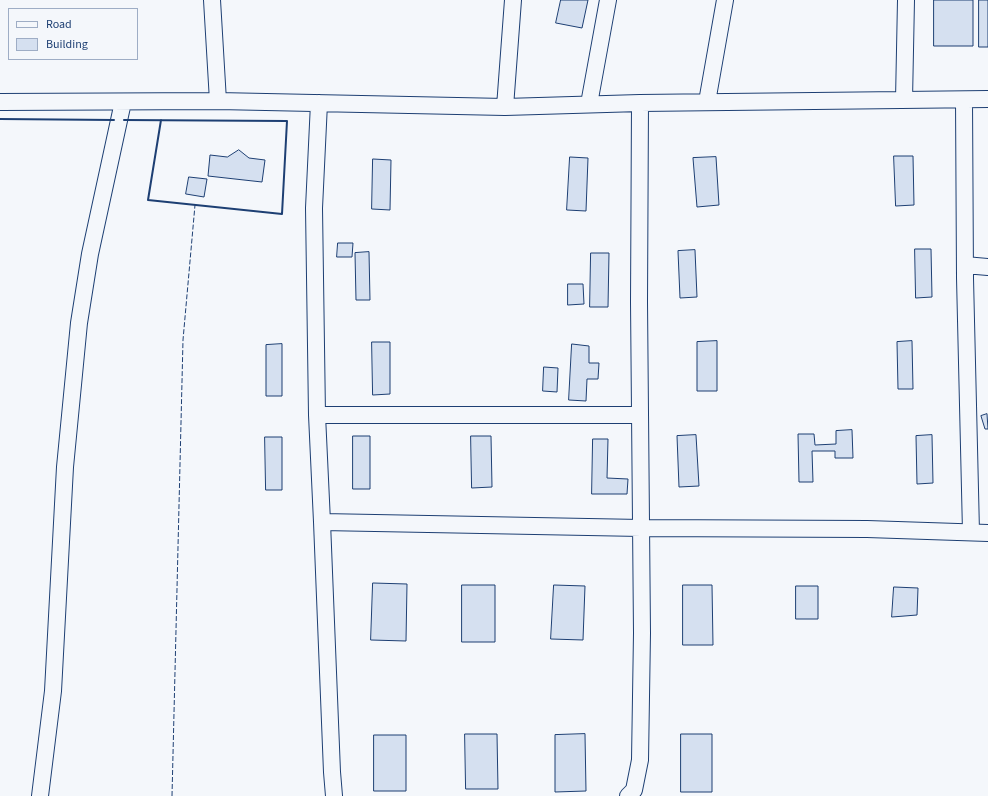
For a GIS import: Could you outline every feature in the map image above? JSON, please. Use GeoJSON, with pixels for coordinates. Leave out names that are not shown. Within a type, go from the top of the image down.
{"type":"FeatureCollection","features":[{"type":"Feature","properties":{"kind":"street"},"geometry":{"type":"LineString","coordinates":[[212,0],[218,101]]}},
{"type":"Feature","properties":{"kind":"street"},"geometry":{"type":"LineString","coordinates":[[505,107],[513,0]]}},
{"type":"Feature","properties":{"kind":"street"},"geometry":{"type":"LineString","coordinates":[[589,104],[608,0]]}},
{"type":"Feature","properties":{"kind":"street"},"geometry":{"type":"LineString","coordinates":[[707,102],[725,0]]}},
{"type":"Feature","properties":{"kind":"street"},"geometry":{"type":"LineString","coordinates":[[904,100],[906,0]]}},
{"type":"Feature","properties":{"kind":"street"},"geometry":{"type":"LineString","coordinates":[[0,102],[218,101],[505,107],[640,103],[988,99]]}},
{"type":"Feature","properties":{"kind":"street"},"geometry":{"type":"LineString","coordinates":[[964,100],[965,265],[970,532]]}},
{"type":"Feature","properties":{"kind":"street"},"geometry":{"type":"LineString","coordinates":[[40,796],[53,691],[65,467],[79,323],[90,254],[123,102]]}},
{"type":"Feature","properties":{"kind":"street"},"geometry":{"type":"LineString","coordinates":[[319,103],[314,208],[317,415],[334,796]]}},
{"type":"Feature","properties":{"kind":"street"},"geometry":{"type":"LineString","coordinates":[[628,796],[634,790],[640,760],[642,633],[639,302],[640,103]]}},
{"type":"Feature","properties":{"kind":"street"},"geometry":{"type":"LineString","coordinates":[[965,265],[988,267]]}},
{"type":"Feature","properties":{"kind":"street"},"geometry":{"type":"LineString","coordinates":[[317,415],[640,415]]}},
{"type":"Feature","properties":{"kind":"street"},"geometry":{"type":"LineString","coordinates":[[322,522],[641,528],[867,529],[988,533]]}},
{"type":"Feature","properties":{"kind":"building"},"geometry":{"type":"Polygon","coordinates":[[[561,0],[588,0],[582,28],[556,23],[561,0]]]}},
{"type":"Feature","properties":{"kind":"building"},"geometry":{"type":"Polygon","coordinates":[[[934,0],[973,0],[973,46],[934,46],[934,0]]]}},
{"type":"Feature","properties":{"kind":"building"},"geometry":{"type":"Polygon","coordinates":[[[979,0],[988,0],[988,47],[979,47],[979,0]]]}},
{"type":"Feature","properties":{"kind":"building"},"geometry":{"type":"Polygon","coordinates":[[[239,150],[249,158],[265,160],[262,182],[208,176],[210,155],[227,157],[239,150]]]}},
{"type":"Feature","properties":{"kind":"building"},"geometry":{"type":"Polygon","coordinates":[[[894,156],[913,156],[914,205],[896,206],[894,156]]]}},
{"type":"Feature","properties":{"kind":"building"},"geometry":{"type":"Polygon","coordinates":[[[570,157],[588,158],[586,211],[567,210],[570,157]]]}},
{"type":"Feature","properties":{"kind":"building"},"geometry":{"type":"Polygon","coordinates":[[[716,157],[719,205],[697,207],[693,158],[716,157]]]}},
{"type":"Feature","properties":{"kind":"building"},"geometry":{"type":"Polygon","coordinates":[[[373,159],[391,160],[390,210],[372,209],[373,159]]]}},
{"type":"Feature","properties":{"kind":"building"},"geometry":{"type":"Polygon","coordinates":[[[189,177],[207,179],[204,197],[186,194],[189,177]]]}},
{"type":"Feature","properties":{"kind":"building"},"geometry":{"type":"Polygon","coordinates":[[[338,243],[353,243],[352,257],[337,257],[338,243]]]}},
{"type":"Feature","properties":{"kind":"building"},"geometry":{"type":"Polygon","coordinates":[[[915,249],[931,249],[932,297],[916,298],[915,249]]]}},
{"type":"Feature","properties":{"kind":"building"},"geometry":{"type":"Polygon","coordinates":[[[695,250],[697,297],[680,298],[678,251],[695,250]]]}},
{"type":"Feature","properties":{"kind":"building"},"geometry":{"type":"Polygon","coordinates":[[[369,252],[370,300],[356,300],[355,253],[369,252]]]}},
{"type":"Feature","properties":{"kind":"building"},"geometry":{"type":"Polygon","coordinates":[[[591,253],[609,253],[608,307],[590,307],[591,253]]]}},
{"type":"Feature","properties":{"kind":"building"},"geometry":{"type":"Polygon","coordinates":[[[568,284],[583,284],[584,304],[568,305],[568,284]]]}},
{"type":"Feature","properties":{"kind":"building"},"geometry":{"type":"Polygon","coordinates":[[[717,341],[717,391],[697,391],[697,342],[717,341]]]}},
{"type":"Feature","properties":{"kind":"building"},"geometry":{"type":"Polygon","coordinates":[[[912,341],[913,389],[898,389],[897,342],[912,341]]]}},
{"type":"Feature","properties":{"kind":"building"},"geometry":{"type":"Polygon","coordinates":[[[372,342],[390,342],[390,394],[373,395],[372,342]]]}},
{"type":"Feature","properties":{"kind":"building"},"geometry":{"type":"Polygon","coordinates":[[[282,344],[282,396],[266,396],[266,345],[282,344]]]}},
{"type":"Feature","properties":{"kind":"building"},"geometry":{"type":"Polygon","coordinates":[[[572,344],[589,346],[589,363],[599,363],[598,379],[587,379],[586,401],[569,400],[572,344]]]}},
{"type":"Feature","properties":{"kind":"building"},"geometry":{"type":"Polygon","coordinates":[[[544,367],[558,368],[557,392],[543,391],[544,367]]]}},
{"type":"Feature","properties":{"kind":"building"},"geometry":{"type":"Polygon","coordinates":[[[987,414],[988,429],[985,429],[981,416],[987,414]]]}},
{"type":"Feature","properties":{"kind":"building"},"geometry":{"type":"Polygon","coordinates":[[[852,430],[853,458],[835,458],[835,451],[812,451],[813,482],[799,482],[798,434],[814,434],[815,445],[836,444],[836,431],[852,430]]]}},
{"type":"Feature","properties":{"kind":"building"},"geometry":{"type":"Polygon","coordinates":[[[696,435],[699,486],[679,487],[677,436],[696,435]]]}},
{"type":"Feature","properties":{"kind":"building"},"geometry":{"type":"Polygon","coordinates":[[[932,435],[933,483],[917,484],[916,436],[932,435]]]}},
{"type":"Feature","properties":{"kind":"building"},"geometry":{"type":"Polygon","coordinates":[[[353,436],[370,436],[370,489],[353,489],[353,436]]]}},
{"type":"Feature","properties":{"kind":"building"},"geometry":{"type":"Polygon","coordinates":[[[471,436],[491,436],[492,487],[472,488],[471,436]]]}},
{"type":"Feature","properties":{"kind":"building"},"geometry":{"type":"Polygon","coordinates":[[[265,437],[282,437],[282,490],[266,490],[265,437]]]}},
{"type":"Feature","properties":{"kind":"building"},"geometry":{"type":"Polygon","coordinates":[[[593,439],[608,439],[607,478],[628,479],[627,494],[592,494],[593,439]]]}},
{"type":"Feature","properties":{"kind":"building"},"geometry":{"type":"Polygon","coordinates":[[[373,583],[407,584],[406,641],[371,640],[373,583]]]}},
{"type":"Feature","properties":{"kind":"building"},"geometry":{"type":"Polygon","coordinates":[[[462,585],[495,585],[495,642],[462,642],[462,585]]]}},
{"type":"Feature","properties":{"kind":"building"},"geometry":{"type":"Polygon","coordinates":[[[554,585],[585,586],[583,640],[551,639],[554,585]]]}},
{"type":"Feature","properties":{"kind":"building"},"geometry":{"type":"Polygon","coordinates":[[[683,585],[712,585],[713,645],[683,645],[683,585]]]}},
{"type":"Feature","properties":{"kind":"building"},"geometry":{"type":"Polygon","coordinates":[[[796,586],[818,586],[818,619],[796,619],[796,586]]]}},
{"type":"Feature","properties":{"kind":"building"},"geometry":{"type":"Polygon","coordinates":[[[894,587],[918,588],[917,615],[892,617],[894,587]]]}},
{"type":"Feature","properties":{"kind":"building"},"geometry":{"type":"Polygon","coordinates":[[[465,734],[497,734],[498,789],[466,789],[465,734]]]}},
{"type":"Feature","properties":{"kind":"building"},"geometry":{"type":"Polygon","coordinates":[[[585,734],[586,791],[555,792],[555,735],[585,734]]]}},
{"type":"Feature","properties":{"kind":"building"},"geometry":{"type":"Polygon","coordinates":[[[681,734],[712,734],[712,792],[681,792],[681,734]]]}},
{"type":"Feature","properties":{"kind":"building"},"geometry":{"type":"Polygon","coordinates":[[[374,735],[406,735],[406,791],[374,791],[374,735]]]}},
{"type":"Feature","properties":{"kind":"fence"},"geometry":{"type":"LineString","coordinates":[[172,796],[183,340],[195,205]]}},
{"type":"Feature","properties":{"kind":"wall"},"geometry":{"type":"LineString","coordinates":[[0,119],[114,120]]}},
{"type":"Feature","properties":{"kind":"wall"},"geometry":{"type":"LineString","coordinates":[[124,120],[287,121],[282,214],[148,200],[161,120]]}}]}
